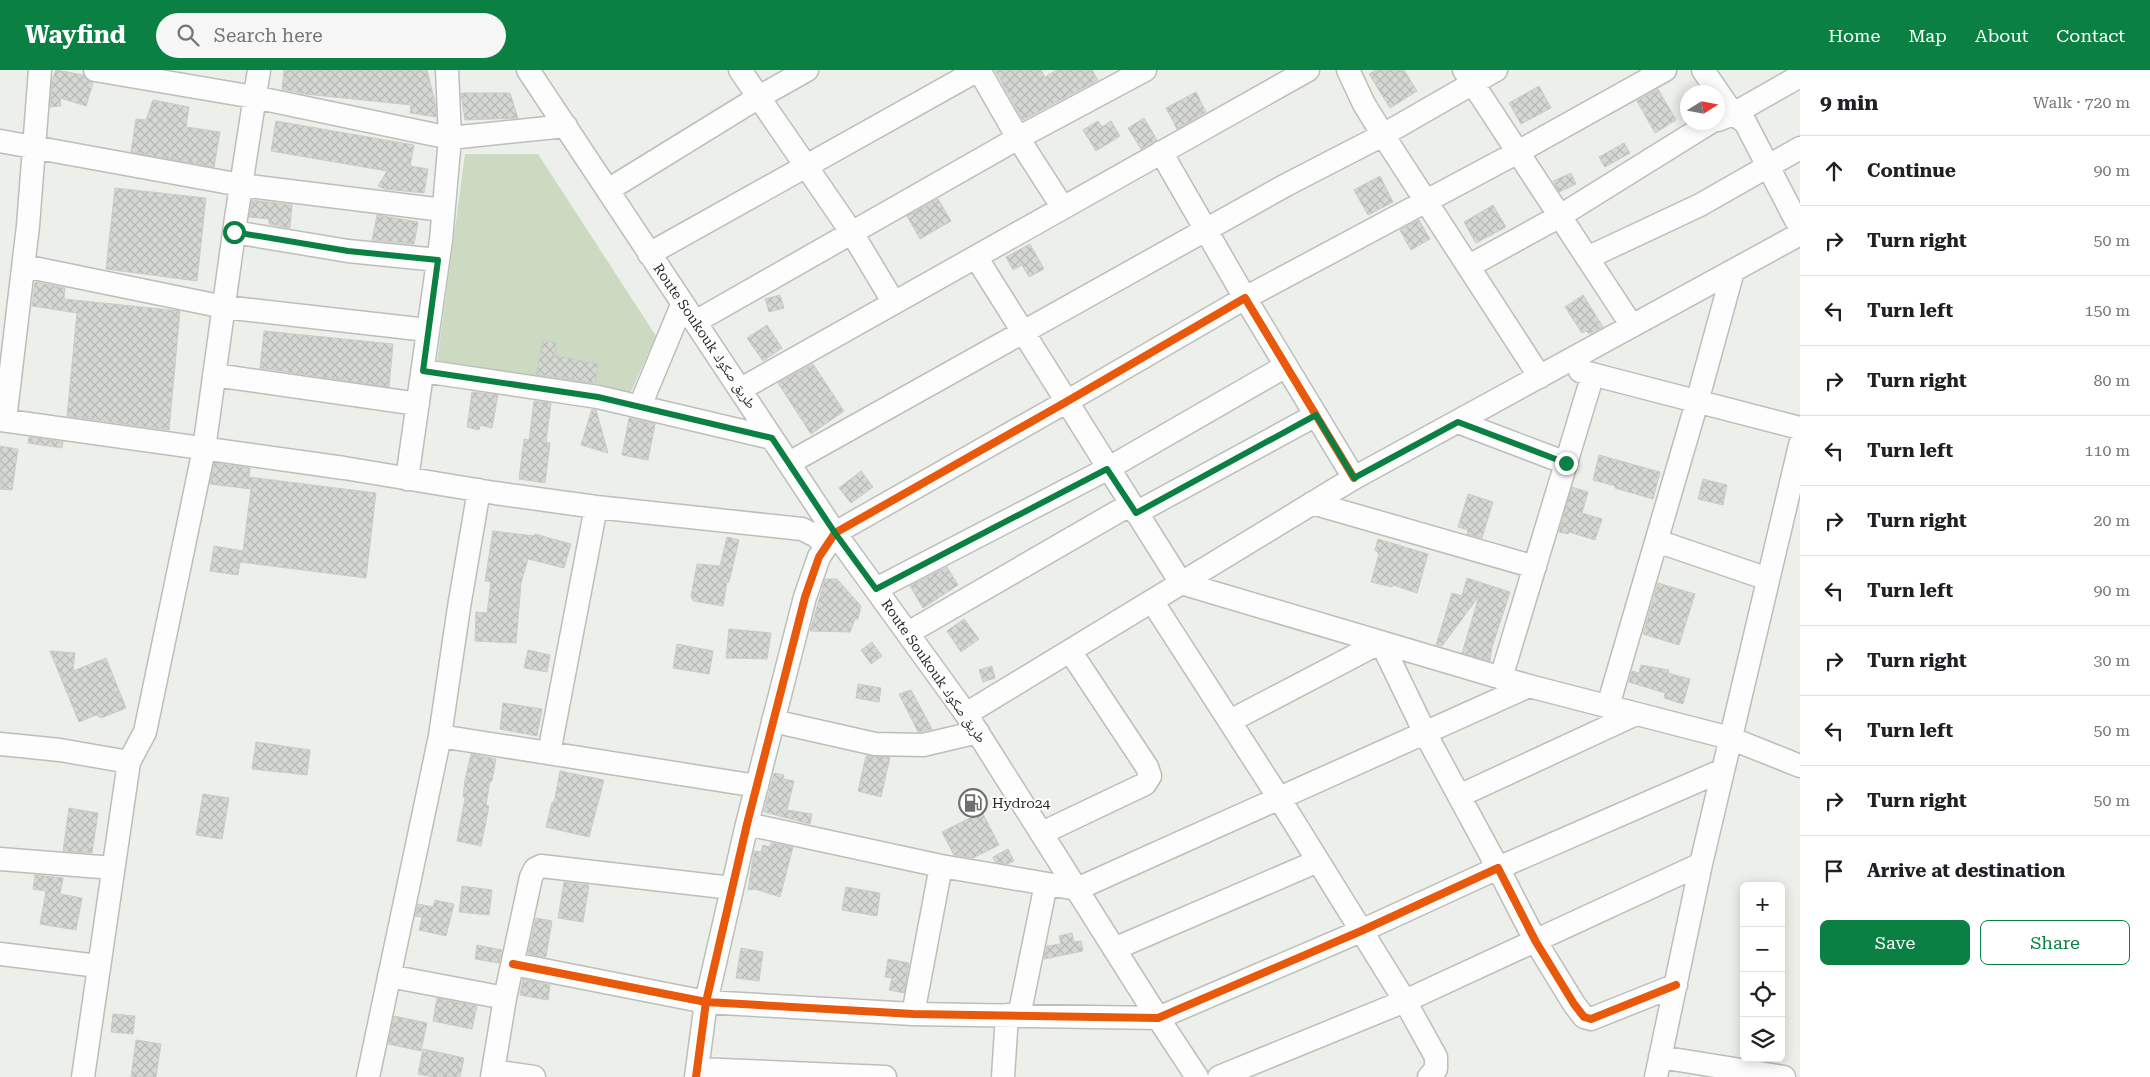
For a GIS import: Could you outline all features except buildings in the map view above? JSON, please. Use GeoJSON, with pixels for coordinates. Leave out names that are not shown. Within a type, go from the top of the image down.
{"type":"FeatureCollection","features":[{"type":"Feature","properties":{"kind":"street"},"geometry":{"type":"LineString","coordinates":[[40,70],[24,266],[10,301],[3,420],[596,506],[802,529],[816,536],[830,539]]}},
{"type":"Feature","properties":{"kind":"street"},"geometry":{"type":"LineString","coordinates":[[95,70],[254,97],[450,138],[566,126]]}},
{"type":"Feature","properties":{"kind":"street"},"geometry":{"type":"LineString","coordinates":[[83,1077],[129,762],[145,732],[204,449],[234,232],[254,97],[260,70]]}},
{"type":"Feature","properties":{"kind":"street"},"geometry":{"type":"LineString","coordinates":[[407,478],[438,260],[443,210],[450,138],[447,70]]}},
{"type":"Feature","properties":{"kind":"street","name":"Route Soukouk طريق صكوك"},"geometry":{"type":"LineString","coordinates":[[528,70],[789,463],[830,539],[876,589],[972,723],[1197,1077]]}},
{"type":"Feature","properties":{"kind":"street"},"geometry":{"type":"LineString","coordinates":[[740,70],[852,233],[894,303]]}},
{"type":"Feature","properties":{"kind":"street"},"geometry":{"type":"LineString","coordinates":[[608,190],[759,97],[807,70]]}},
{"type":"Feature","properties":{"kind":"street"},"geometry":{"type":"LineString","coordinates":[[649,254],[978,70],[1018,138],[1063,208]]}},
{"type":"Feature","properties":{"kind":"street"},"geometry":{"type":"LineString","coordinates":[[640,406],[689,313],[852,233],[1018,138],[1144,70]]}},
{"type":"Feature","properties":{"kind":"street"},"geometry":{"type":"LineString","coordinates":[[741,389],[1308,70]]}},
{"type":"Feature","properties":{"kind":"street"},"geometry":{"type":"LineString","coordinates":[[1348,70],[1364,104],[1383,135],[1540,376]]}},
{"type":"Feature","properties":{"kind":"street"},"geometry":{"type":"LineString","coordinates":[[789,463],[1286,185],[1383,135],[1469,77],[1496,70]]}},
{"type":"Feature","properties":{"kind":"street"},"geometry":{"type":"LineString","coordinates":[[885,1077],[696,1073],[706,1002],[747,824],[805,597],[819,557],[830,539],[1245,298],[1518,152],[1665,70]]}},
{"type":"Feature","properties":{"kind":"street"},"geometry":{"type":"LineString","coordinates":[[1703,70],[1710,85]]}},
{"type":"Feature","properties":{"kind":"street"},"geometry":{"type":"LineString","coordinates":[[1725,117],[1800,76]]}},
{"type":"Feature","properties":{"kind":"street"},"geometry":{"type":"LineString","coordinates":[[1469,77],[1632,326]]}},
{"type":"Feature","properties":{"kind":"street"},"geometry":{"type":"LineString","coordinates":[[1725,117],[1745,122],[1800,228]]}},
{"type":"Feature","properties":{"kind":"street"},"geometry":{"type":"LineString","coordinates":[[1468,266],[1560,216],[1698,130]]}},
{"type":"Feature","properties":{"kind":"street"},"geometry":{"type":"LineString","coordinates":[[0,141],[241,185],[443,210]]}},
{"type":"Feature","properties":{"kind":"street"},"geometry":{"type":"LineString","coordinates":[[1587,258],[1700,205],[1800,148]]}},
{"type":"Feature","properties":{"kind":"street"},"geometry":{"type":"LineString","coordinates":[[1162,152],[1245,298],[1354,478]]}},
{"type":"Feature","properties":{"kind":"street"},"geometry":{"type":"LineString","coordinates":[[234,232],[348,251],[438,260]]}},
{"type":"Feature","properties":{"kind":"street"},"geometry":{"type":"LineString","coordinates":[[773,721],[875,744],[923,746],[972,723],[1070,651],[1312,502],[1800,234]]}},
{"type":"Feature","properties":{"kind":"street"},"geometry":{"type":"LineString","coordinates":[[976,257],[1107,469],[1181,583],[1529,686],[1730,738],[1800,766]]}},
{"type":"Feature","properties":{"kind":"street"},"geometry":{"type":"LineString","coordinates":[[24,266],[224,307],[427,330]]}},
{"type":"Feature","properties":{"kind":"street"},"geometry":{"type":"LineString","coordinates":[[1608,706],[1697,402],[1733,271]]}},
{"type":"Feature","properties":{"kind":"street"},"geometry":{"type":"LineString","coordinates":[[876,589],[1107,469],[1286,366]]}},
{"type":"Feature","properties":{"kind":"street"},"geometry":{"type":"LineString","coordinates":[[1560,366],[1800,428]]}},
{"type":"Feature","properties":{"kind":"street"},"geometry":{"type":"LineString","coordinates":[[423,371],[598,397],[772,438]]}},
{"type":"Feature","properties":{"kind":"street"},"geometry":{"type":"LineString","coordinates":[[1501,678],[1593,374]]}},
{"type":"Feature","properties":{"kind":"street"},"geometry":{"type":"LineString","coordinates":[[214,375],[418,404]]}},
{"type":"Feature","properties":{"kind":"street"},"geometry":{"type":"LineString","coordinates":[[908,633],[1134,508],[1316,415]]}},
{"type":"Feature","properties":{"kind":"street"},"geometry":{"type":"LineString","coordinates":[[1458,422],[1566,463]]}},
{"type":"Feature","properties":{"kind":"street"},"geometry":{"type":"LineString","coordinates":[[1784,1077],[1658,1067],[1701,864],[1800,445]]}},
{"type":"Feature","properties":{"kind":"street"},"geometry":{"type":"LineString","coordinates":[[370,1077],[389,976],[440,736],[479,490]]}},
{"type":"Feature","properties":{"kind":"street"},"geometry":{"type":"LineString","coordinates":[[1312,502],[1535,567]]}},
{"type":"Feature","properties":{"kind":"street"},"geometry":{"type":"LineString","coordinates":[[549,753],[596,506]]}},
{"type":"Feature","properties":{"kind":"street"},"geometry":{"type":"LineString","coordinates":[[1657,541],[1768,579]]}},
{"type":"Feature","properties":{"kind":"street"},"geometry":{"type":"LineString","coordinates":[[1152,601],[1279,798],[1405,1001],[1436,1057],[1436,1069],[1428,1077]]}},
{"type":"Feature","properties":{"kind":"street"},"geometry":{"type":"LineString","coordinates":[[1230,721],[1381,642]]}},
{"type":"Feature","properties":{"kind":"street"},"geometry":{"type":"LineString","coordinates":[[1381,642],[1425,733],[1536,942],[1584,1017],[1591,1018],[1676,985]]}},
{"type":"Feature","properties":{"kind":"street"},"geometry":{"type":"LineString","coordinates":[[1042,833],[1145,784],[1150,776],[1147,767],[1070,651]]}},
{"type":"Feature","properties":{"kind":"street"},"geometry":{"type":"LineString","coordinates":[[747,824],[941,866],[1077,889],[1529,686]]}},
{"type":"Feature","properties":{"kind":"street"},"geometry":{"type":"LineString","coordinates":[[1459,796],[1636,714]]}},
{"type":"Feature","properties":{"kind":"street"},"geometry":{"type":"LineString","coordinates":[[440,736],[757,786]]}},
{"type":"Feature","properties":{"kind":"street"},"geometry":{"type":"LineString","coordinates":[[0,744],[60,750],[129,762]]}},
{"type":"Feature","properties":{"kind":"street"},"geometry":{"type":"LineString","coordinates":[[513,964],[706,1002],[913,1014],[1158,1018],[1361,931],[1498,868],[1723,770]]}},
{"type":"Feature","properties":{"kind":"street"},"geometry":{"type":"LineString","coordinates":[[0,859],[113,868]]}},
{"type":"Feature","properties":{"kind":"street"},"geometry":{"type":"LineString","coordinates":[[1114,949],[1318,861]]}},
{"type":"Feature","properties":{"kind":"street"},"geometry":{"type":"LineString","coordinates":[[1219,1077],[1405,1001],[1701,864]]}},
{"type":"Feature","properties":{"kind":"street"},"geometry":{"type":"LineString","coordinates":[[534,1077],[493,1074],[505,998],[530,876],[535,869],[541,866],[732,888]]}},
{"type":"Feature","properties":{"kind":"street"},"geometry":{"type":"LineString","coordinates":[[913,1014],[941,866]]}},
{"type":"Feature","properties":{"kind":"street"},"geometry":{"type":"LineString","coordinates":[[1003,1077],[1013,1016],[1046,884]]}},
{"type":"Feature","properties":{"kind":"street"},"geometry":{"type":"LineString","coordinates":[[0,954],[98,966]]}},
{"type":"Feature","properties":{"kind":"street"},"geometry":{"type":"LineString","coordinates":[[389,976],[505,998]]}},
{"type":"Feature","properties":{"kind":"green space"},"geometry":{"type":"Polygon","coordinates":[[[465,154],[538,154],[656,336],[629,396],[436,370],[465,154]]]}},
{"type":"Feature","properties":{"kind":"cycle path"},"geometry":{"type":"LineString","coordinates":[[696,1077],[706,1002],[747,824],[805,597],[819,557],[835,533],[1245,298],[1354,478]]}},
{"type":"Feature","properties":{"kind":"cycle path"},"geometry":{"type":"LineString","coordinates":[[513,964],[706,1002],[913,1014],[1158,1018],[1361,931],[1498,868],[1536,942],[1584,1017],[1591,1019],[1676,985]]}},
{"type":"Feature","properties":{"kind":"place","name":"Hydro24"},"geometry":{"type":"Point","coordinates":[973,803]}},
{"type":"Feature","properties":{"kind":"route"},"geometry":{"type":"LineString","coordinates":[[234,232],[348,251],[438,260],[427,330],[423,371],[598,397],[772,438],[835,533],[876,589],[1107,469],[1136,513],[1316,415],[1354,478],[1458,422],[1566,463]]}}]}
